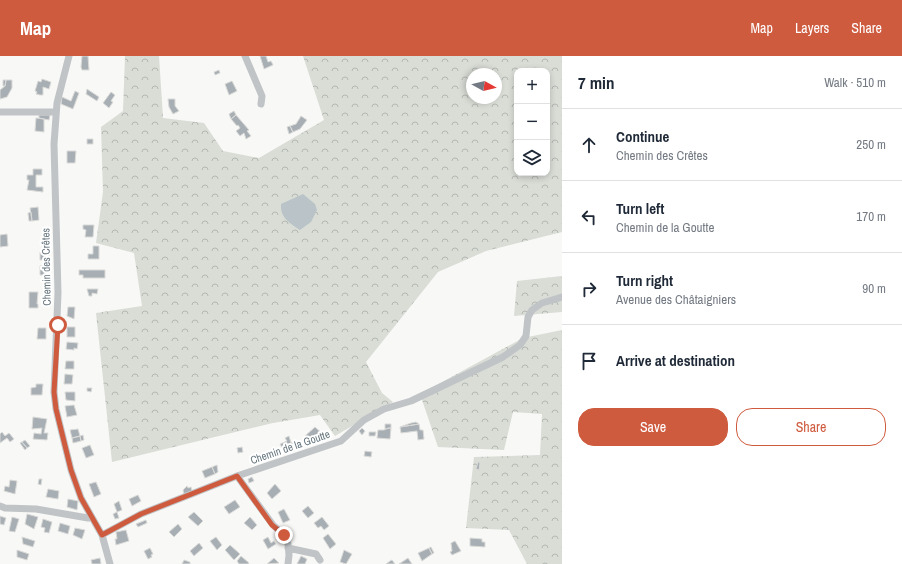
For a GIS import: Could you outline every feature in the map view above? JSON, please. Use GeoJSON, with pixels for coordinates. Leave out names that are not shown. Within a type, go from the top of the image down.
{"type":"FeatureCollection","features":[{"type":"Feature","properties":{"kind":"street","name":"Chemin des Crêtes"},"geometry":{"type":"LineString","coordinates":[[69,56],[56,112],[54,178],[58,325],[54,392],[56,409],[71,470],[81,498],[102,535],[110,564]]}},
{"type":"Feature","properties":{"kind":"street"},"geometry":{"type":"LineString","coordinates":[[245,56],[262,96],[261,104]]}},
{"type":"Feature","properties":{"kind":"street"},"geometry":{"type":"LineString","coordinates":[[0,112],[56,112]]}},
{"type":"Feature","properties":{"kind":"street","name":"Chemin de la Goutte"},"geometry":{"type":"LineString","coordinates":[[102,535],[141,514],[237,476],[341,441],[364,420],[384,409],[411,401],[503,357],[520,345],[526,336],[528,317],[532,310],[542,303],[562,297]]}},
{"type":"Feature","properties":{"kind":"street"},"geometry":{"type":"LineString","coordinates":[[237,476],[272,525],[284,535],[288,548],[288,564]]}},
{"type":"Feature","properties":{"kind":"street"},"geometry":{"type":"LineString","coordinates":[[0,506],[12,509],[36,509],[88,518],[92,517]]}},
{"type":"Feature","properties":{"kind":"street"},"geometry":{"type":"LineString","coordinates":[[288,548],[316,554],[320,560]]}},
{"type":"Feature","properties":{"kind":"green space"},"geometry":{"type":"Polygon","coordinates":[[[125,56],[159,56],[163,118],[204,123],[223,151],[259,158],[324,120],[303,56],[562,56],[562,232],[486,251],[438,272],[366,362],[382,393],[393,402],[335,436],[320,415],[273,423],[112,462],[96,313],[142,306],[134,253],[96,243],[103,192],[101,127],[123,111],[125,56]]]}},
{"type":"Feature","properties":{"kind":"green space"},"geometry":{"type":"Polygon","coordinates":[[[562,276],[562,312],[514,316],[517,281],[562,276]]]}},
{"type":"Feature","properties":{"kind":"green space"},"geometry":{"type":"Polygon","coordinates":[[[562,330],[562,564],[527,564],[509,530],[466,528],[474,457],[540,455],[542,414],[513,412],[504,450],[438,447],[420,394],[523,338],[562,330]]]}},
{"type":"Feature","properties":{"kind":"shaded area"},"geometry":{"type":"Polygon","coordinates":[[[303,194],[315,204],[317,210],[311,222],[300,230],[286,220],[282,213],[281,204],[303,194]]]}},
{"type":"Feature","properties":{"kind":"building"},"geometry":{"type":"Polygon","coordinates":[[[82,56],[88,56],[89,70],[82,70],[82,56]]]}},
{"type":"Feature","properties":{"kind":"building"},"geometry":{"type":"Polygon","coordinates":[[[260,56],[266,56],[268,62],[271,61],[273,65],[264,69],[260,56]]]}},
{"type":"Feature","properties":{"kind":"building"},"geometry":{"type":"Polygon","coordinates":[[[219,70],[220,73],[215,75],[214,72],[219,70]]]}},
{"type":"Feature","properties":{"kind":"building"},"geometry":{"type":"Polygon","coordinates":[[[42,79],[51,82],[49,89],[43,87],[43,95],[36,94],[37,92],[35,91],[38,81],[41,82],[42,79]]]}},
{"type":"Feature","properties":{"kind":"building"},"geometry":{"type":"Polygon","coordinates":[[[3,80],[6,80],[5,86],[3,86],[3,80]]]}},
{"type":"Feature","properties":{"kind":"building"},"geometry":{"type":"Polygon","coordinates":[[[6,80],[12,80],[12,88],[7,97],[0,99],[0,90],[5,86],[6,80]]]}},
{"type":"Feature","properties":{"kind":"building"},"geometry":{"type":"Polygon","coordinates":[[[232,81],[237,91],[229,95],[225,84],[232,81]]]}},
{"type":"Feature","properties":{"kind":"building"},"geometry":{"type":"Polygon","coordinates":[[[87,89],[99,97],[97,101],[86,94],[87,89]]]}},
{"type":"Feature","properties":{"kind":"building"},"geometry":{"type":"Polygon","coordinates":[[[75,91],[79,93],[73,109],[61,104],[62,97],[71,101],[75,91]]]}},
{"type":"Feature","properties":{"kind":"building"},"geometry":{"type":"Polygon","coordinates":[[[111,92],[115,95],[109,108],[103,103],[111,92]]]}},
{"type":"Feature","properties":{"kind":"building"},"geometry":{"type":"Polygon","coordinates":[[[168,99],[175,99],[175,106],[179,111],[173,114],[169,107],[168,99]]]}},
{"type":"Feature","properties":{"kind":"building"},"geometry":{"type":"Polygon","coordinates":[[[234,111],[236,115],[231,119],[229,114],[234,111]]]}},
{"type":"Feature","properties":{"kind":"building"},"geometry":{"type":"Polygon","coordinates":[[[39,115],[50,115],[49,120],[39,118],[39,115]]]}},
{"type":"Feature","properties":{"kind":"building"},"geometry":{"type":"Polygon","coordinates":[[[236,115],[249,130],[247,131],[251,136],[246,139],[244,133],[240,136],[236,131],[240,128],[231,119],[236,115]]]}},
{"type":"Feature","properties":{"kind":"building"},"geometry":{"type":"Polygon","coordinates":[[[301,116],[307,120],[300,129],[293,132],[290,126],[296,124],[301,116]]]}},
{"type":"Feature","properties":{"kind":"building"},"geometry":{"type":"Polygon","coordinates":[[[36,118],[44,119],[44,132],[35,131],[36,118]]]}},
{"type":"Feature","properties":{"kind":"building"},"geometry":{"type":"Polygon","coordinates":[[[290,126],[293,132],[289,134],[287,127],[290,126]]]}},
{"type":"Feature","properties":{"kind":"building"},"geometry":{"type":"Polygon","coordinates":[[[87,139],[93,139],[93,144],[87,144],[87,139]]]}},
{"type":"Feature","properties":{"kind":"building"},"geometry":{"type":"Polygon","coordinates":[[[67,151],[76,151],[75,163],[67,163],[67,151]]]}},
{"type":"Feature","properties":{"kind":"building"},"geometry":{"type":"Polygon","coordinates":[[[33,169],[42,169],[42,175],[36,175],[36,187],[43,187],[43,192],[27,190],[29,180],[27,180],[27,175],[33,175],[33,169]]]}},
{"type":"Feature","properties":{"kind":"building"},"geometry":{"type":"Polygon","coordinates":[[[38,207],[39,220],[32,221],[30,208],[38,207]]]}},
{"type":"Feature","properties":{"kind":"building"},"geometry":{"type":"Polygon","coordinates":[[[31,212],[32,221],[29,221],[28,213],[31,212]]]}},
{"type":"Feature","properties":{"kind":"building"},"geometry":{"type":"Polygon","coordinates":[[[83,225],[94,225],[93,237],[85,237],[86,230],[83,229],[83,225]]]}},
{"type":"Feature","properties":{"kind":"building"},"geometry":{"type":"Polygon","coordinates":[[[7,234],[8,246],[0,247],[0,235],[7,234]]]}},
{"type":"Feature","properties":{"kind":"building"},"geometry":{"type":"Polygon","coordinates":[[[93,246],[99,246],[99,259],[88,259],[88,254],[93,254],[93,246]]]}},
{"type":"Feature","properties":{"kind":"building"},"geometry":{"type":"Polygon","coordinates":[[[40,252],[49,252],[49,260],[40,260],[40,252]]]}},
{"type":"Feature","properties":{"kind":"building"},"geometry":{"type":"Polygon","coordinates":[[[49,265],[49,275],[40,275],[40,266],[49,265]]]}},
{"type":"Feature","properties":{"kind":"building"},"geometry":{"type":"Polygon","coordinates":[[[79,270],[105,270],[105,278],[83,278],[83,275],[79,275],[79,270]]]}},
{"type":"Feature","properties":{"kind":"building"},"geometry":{"type":"Polygon","coordinates":[[[87,289],[98,289],[97,294],[92,293],[92,296],[89,296],[87,289]]]}},
{"type":"Feature","properties":{"kind":"building"},"geometry":{"type":"Polygon","coordinates":[[[29,292],[38,292],[38,308],[29,308],[29,292]]]}},
{"type":"Feature","properties":{"kind":"building"},"geometry":{"type":"Polygon","coordinates":[[[68,307],[75,307],[74,319],[67,316],[68,307]]]}},
{"type":"Feature","properties":{"kind":"building"},"geometry":{"type":"Polygon","coordinates":[[[67,327],[75,327],[75,337],[67,337],[67,327]]]}},
{"type":"Feature","properties":{"kind":"building"},"geometry":{"type":"Polygon","coordinates":[[[38,328],[46,328],[46,339],[37,339],[38,328]]]}},
{"type":"Feature","properties":{"kind":"building"},"geometry":{"type":"Polygon","coordinates":[[[67,342],[78,343],[77,349],[66,349],[67,342]]]}},
{"type":"Feature","properties":{"kind":"building"},"geometry":{"type":"Polygon","coordinates":[[[66,361],[74,361],[74,369],[65,369],[66,361]]]}},
{"type":"Feature","properties":{"kind":"building"},"geometry":{"type":"Polygon","coordinates":[[[65,374],[73,375],[72,384],[64,384],[65,374]]]}},
{"type":"Feature","properties":{"kind":"building"},"geometry":{"type":"Polygon","coordinates":[[[36,384],[43,384],[42,395],[31,395],[31,388],[36,387],[36,384]]]}},
{"type":"Feature","properties":{"kind":"building"},"geometry":{"type":"Polygon","coordinates":[[[87,388],[92,388],[91,392],[87,391],[87,388]]]}},
{"type":"Feature","properties":{"kind":"building"},"geometry":{"type":"Polygon","coordinates":[[[65,392],[75,392],[75,401],[66,400],[65,392]]]}},
{"type":"Feature","properties":{"kind":"building"},"geometry":{"type":"Polygon","coordinates":[[[74,405],[77,415],[67,417],[65,406],[74,405]]]}},
{"type":"Feature","properties":{"kind":"building"},"geometry":{"type":"Polygon","coordinates":[[[33,417],[47,419],[44,433],[48,433],[47,440],[33,439],[34,433],[41,434],[42,428],[32,429],[33,417]]]}},
{"type":"Feature","properties":{"kind":"building"},"geometry":{"type":"Polygon","coordinates":[[[416,422],[419,424],[400,427],[416,422]]]}},
{"type":"Feature","properties":{"kind":"building"},"geometry":{"type":"Polygon","coordinates":[[[385,424],[391,424],[391,428],[385,429],[385,424]]]}},
{"type":"Feature","properties":{"kind":"building"},"geometry":{"type":"Polygon","coordinates":[[[419,424],[420,430],[423,430],[424,439],[418,440],[417,431],[401,433],[400,427],[419,424]]]}},
{"type":"Feature","properties":{"kind":"building"},"geometry":{"type":"Polygon","coordinates":[[[315,427],[325,436],[322,439],[317,436],[309,441],[305,436],[315,427]]]}},
{"type":"Feature","properties":{"kind":"building"},"geometry":{"type":"Polygon","coordinates":[[[362,428],[365,431],[362,435],[359,431],[362,428]]]}},
{"type":"Feature","properties":{"kind":"building"},"geometry":{"type":"Polygon","coordinates":[[[391,428],[390,439],[377,438],[378,430],[391,428]]]}},
{"type":"Feature","properties":{"kind":"building"},"geometry":{"type":"Polygon","coordinates":[[[78,429],[80,436],[72,438],[70,430],[78,429]]]}},
{"type":"Feature","properties":{"kind":"building"},"geometry":{"type":"Polygon","coordinates":[[[2,432],[5,436],[9,433],[14,439],[10,442],[7,438],[0,443],[0,434],[2,432]]]}},
{"type":"Feature","properties":{"kind":"building"},"geometry":{"type":"Polygon","coordinates":[[[369,432],[376,432],[375,436],[369,436],[369,432]]]}},
{"type":"Feature","properties":{"kind":"building"},"geometry":{"type":"Polygon","coordinates":[[[83,435],[84,440],[81,441],[80,436],[83,435]]]}},
{"type":"Feature","properties":{"kind":"building"},"geometry":{"type":"Polygon","coordinates":[[[80,436],[81,441],[73,443],[72,438],[80,436]]]}},
{"type":"Feature","properties":{"kind":"building"},"geometry":{"type":"Polygon","coordinates":[[[289,436],[291,443],[296,441],[298,446],[293,448],[293,446],[284,451],[280,444],[287,441],[285,438],[289,436]]]}},
{"type":"Feature","properties":{"kind":"building"},"geometry":{"type":"Polygon","coordinates":[[[25,440],[30,446],[27,448],[22,442],[25,440]]]}},
{"type":"Feature","properties":{"kind":"building"},"geometry":{"type":"Polygon","coordinates":[[[22,442],[27,448],[25,450],[20,443],[22,442]]]}},
{"type":"Feature","properties":{"kind":"building"},"geometry":{"type":"Polygon","coordinates":[[[90,445],[94,455],[86,458],[82,448],[90,445]]]}},
{"type":"Feature","properties":{"kind":"building"},"geometry":{"type":"Polygon","coordinates":[[[242,447],[243,452],[238,453],[237,448],[242,447]]]}},
{"type":"Feature","properties":{"kind":"building"},"geometry":{"type":"Polygon","coordinates":[[[365,451],[372,452],[371,457],[364,456],[365,451]]]}},
{"type":"Feature","properties":{"kind":"building"},"geometry":{"type":"Polygon","coordinates":[[[478,462],[480,463],[479,470],[476,469],[478,462]]]}},
{"type":"Feature","properties":{"kind":"building"},"geometry":{"type":"Polygon","coordinates":[[[217,465],[218,472],[215,474],[212,467],[217,465]]]}},
{"type":"Feature","properties":{"kind":"building"},"geometry":{"type":"Polygon","coordinates":[[[212,467],[215,474],[205,478],[202,471],[212,467]]]}},
{"type":"Feature","properties":{"kind":"building"},"geometry":{"type":"Polygon","coordinates":[[[252,477],[254,481],[249,483],[248,479],[252,477]]]}},
{"type":"Feature","properties":{"kind":"building"},"geometry":{"type":"Polygon","coordinates":[[[39,479],[42,479],[41,485],[38,484],[39,479]]]}},
{"type":"Feature","properties":{"kind":"building"},"geometry":{"type":"Polygon","coordinates":[[[10,480],[17,481],[15,494],[4,491],[5,486],[9,487],[10,480]]]}},
{"type":"Feature","properties":{"kind":"building"},"geometry":{"type":"Polygon","coordinates":[[[96,482],[101,494],[94,497],[89,484],[96,482]]]}},
{"type":"Feature","properties":{"kind":"building"},"geometry":{"type":"Polygon","coordinates":[[[275,484],[281,491],[272,499],[267,493],[275,484]]]}},
{"type":"Feature","properties":{"kind":"building"},"geometry":{"type":"Polygon","coordinates":[[[187,486],[188,488],[191,487],[192,491],[184,494],[183,490],[187,486]]]}},
{"type":"Feature","properties":{"kind":"building"},"geometry":{"type":"Polygon","coordinates":[[[48,489],[59,491],[58,499],[46,497],[48,489]]]}},
{"type":"Feature","properties":{"kind":"building"},"geometry":{"type":"Polygon","coordinates":[[[138,495],[141,501],[132,506],[129,499],[138,495]]]}},
{"type":"Feature","properties":{"kind":"building"},"geometry":{"type":"Polygon","coordinates":[[[68,499],[78,501],[77,510],[67,507],[68,499]]]}},
{"type":"Feature","properties":{"kind":"building"},"geometry":{"type":"Polygon","coordinates":[[[235,500],[240,507],[229,514],[224,507],[235,500]]]}},
{"type":"Feature","properties":{"kind":"building"},"geometry":{"type":"Polygon","coordinates":[[[119,501],[122,510],[117,512],[114,504],[119,501]]]}},
{"type":"Feature","properties":{"kind":"building"},"geometry":{"type":"Polygon","coordinates":[[[308,506],[314,513],[308,518],[302,511],[308,506]]]}},
{"type":"Feature","properties":{"kind":"building"},"geometry":{"type":"Polygon","coordinates":[[[284,509],[290,520],[283,523],[278,512],[284,509]]]}},
{"type":"Feature","properties":{"kind":"building"},"geometry":{"type":"Polygon","coordinates":[[[117,512],[119,518],[115,519],[113,514],[117,512]]]}},
{"type":"Feature","properties":{"kind":"building"},"geometry":{"type":"Polygon","coordinates":[[[194,512],[203,521],[198,526],[188,517],[194,512]]]}},
{"type":"Feature","properties":{"kind":"building"},"geometry":{"type":"Polygon","coordinates":[[[27,514],[38,517],[34,529],[25,524],[27,514]]]}},
{"type":"Feature","properties":{"kind":"building"},"geometry":{"type":"Polygon","coordinates":[[[0,516],[6,518],[4,525],[0,524],[0,516]]]}},
{"type":"Feature","properties":{"kind":"building"},"geometry":{"type":"Polygon","coordinates":[[[12,517],[19,519],[15,532],[9,531],[12,517]]]}},
{"type":"Feature","properties":{"kind":"building"},"geometry":{"type":"Polygon","coordinates":[[[250,517],[257,525],[252,530],[244,523],[250,517]]]}},
{"type":"Feature","properties":{"kind":"building"},"geometry":{"type":"Polygon","coordinates":[[[322,517],[329,526],[324,530],[321,526],[318,528],[314,523],[322,517]]]}},
{"type":"Feature","properties":{"kind":"building"},"geometry":{"type":"Polygon","coordinates":[[[43,519],[52,522],[49,533],[44,532],[45,528],[41,527],[43,519]]]}},
{"type":"Feature","properties":{"kind":"building"},"geometry":{"type":"Polygon","coordinates":[[[146,520],[147,523],[138,527],[136,524],[146,520]]]}},
{"type":"Feature","properties":{"kind":"building"},"geometry":{"type":"Polygon","coordinates":[[[60,523],[70,526],[68,534],[58,531],[60,523]]]}},
{"type":"Feature","properties":{"kind":"building"},"geometry":{"type":"Polygon","coordinates":[[[178,524],[182,529],[174,537],[169,532],[178,524]]]}},
{"type":"Feature","properties":{"kind":"building"},"geometry":{"type":"Polygon","coordinates":[[[75,528],[85,530],[82,539],[73,535],[75,528]]]}},
{"type":"Feature","properties":{"kind":"building"},"geometry":{"type":"Polygon","coordinates":[[[126,530],[129,541],[116,545],[116,532],[126,530]]]}},
{"type":"Feature","properties":{"kind":"building"},"geometry":{"type":"Polygon","coordinates":[[[328,534],[336,544],[330,549],[323,538],[328,534]]]}},
{"type":"Feature","properties":{"kind":"building"},"geometry":{"type":"Polygon","coordinates":[[[22,537],[35,541],[33,547],[23,544],[22,537]]]}},
{"type":"Feature","properties":{"kind":"building"},"geometry":{"type":"Polygon","coordinates":[[[216,537],[222,545],[217,550],[210,541],[216,537]]]}},
{"type":"Feature","properties":{"kind":"building"},"geometry":{"type":"Polygon","coordinates":[[[268,537],[271,543],[274,541],[276,544],[268,549],[263,540],[268,537]]]}},
{"type":"Feature","properties":{"kind":"building"},"geometry":{"type":"Polygon","coordinates":[[[470,538],[482,539],[482,542],[485,542],[485,547],[470,546],[470,538]]]}},
{"type":"Feature","properties":{"kind":"building"},"geometry":{"type":"Polygon","coordinates":[[[455,541],[461,551],[452,555],[450,552],[452,551],[451,543],[455,541]]]}},
{"type":"Feature","properties":{"kind":"building"},"geometry":{"type":"Polygon","coordinates":[[[199,543],[203,548],[194,556],[190,551],[199,543]]]}},
{"type":"Feature","properties":{"kind":"building"},"geometry":{"type":"Polygon","coordinates":[[[230,545],[240,554],[234,560],[225,550],[230,545]]]}},
{"type":"Feature","properties":{"kind":"building"},"geometry":{"type":"Polygon","coordinates":[[[431,547],[434,553],[432,554],[429,548],[431,547]]]}},
{"type":"Feature","properties":{"kind":"building"},"geometry":{"type":"Polygon","coordinates":[[[150,548],[153,554],[151,555],[152,557],[148,559],[144,551],[150,548]]]}},
{"type":"Feature","properties":{"kind":"building"},"geometry":{"type":"Polygon","coordinates":[[[429,548],[432,554],[422,561],[418,553],[429,548]]]}},
{"type":"Feature","properties":{"kind":"building"},"geometry":{"type":"Polygon","coordinates":[[[17,550],[29,554],[27,560],[17,557],[17,550]]]}},
{"type":"Feature","properties":{"kind":"building"},"geometry":{"type":"Polygon","coordinates":[[[344,550],[352,554],[346,564],[340,562],[344,550]]]}},
{"type":"Feature","properties":{"kind":"building"},"geometry":{"type":"Polygon","coordinates":[[[241,556],[249,563],[248,564],[239,564],[237,561],[241,556]]]}},
{"type":"Feature","properties":{"kind":"building"},"geometry":{"type":"Polygon","coordinates":[[[301,556],[307,559],[305,564],[297,564],[301,556]]]}},
{"type":"Feature","properties":{"kind":"building"},"geometry":{"type":"Polygon","coordinates":[[[100,558],[101,564],[92,564],[91,560],[100,558]]]}},
{"type":"Feature","properties":{"kind":"building"},"geometry":{"type":"Polygon","coordinates":[[[274,558],[279,563],[267,564],[274,558]]]}},
{"type":"Feature","properties":{"kind":"building"},"geometry":{"type":"Polygon","coordinates":[[[408,558],[412,564],[399,564],[408,558]]]}},
{"type":"Feature","properties":{"kind":"building"},"geometry":{"type":"Polygon","coordinates":[[[184,560],[190,562],[190,564],[182,564],[184,560]]]}},
{"type":"Feature","properties":{"kind":"building"},"geometry":{"type":"Polygon","coordinates":[[[392,560],[395,564],[386,564],[390,561],[392,560]]]}},
{"type":"Feature","properties":{"kind":"route"},"geometry":{"type":"LineString","coordinates":[[58,325],[54,392],[56,409],[71,470],[81,498],[102,535],[141,514],[237,476],[272,525],[284,535]]}}]}
